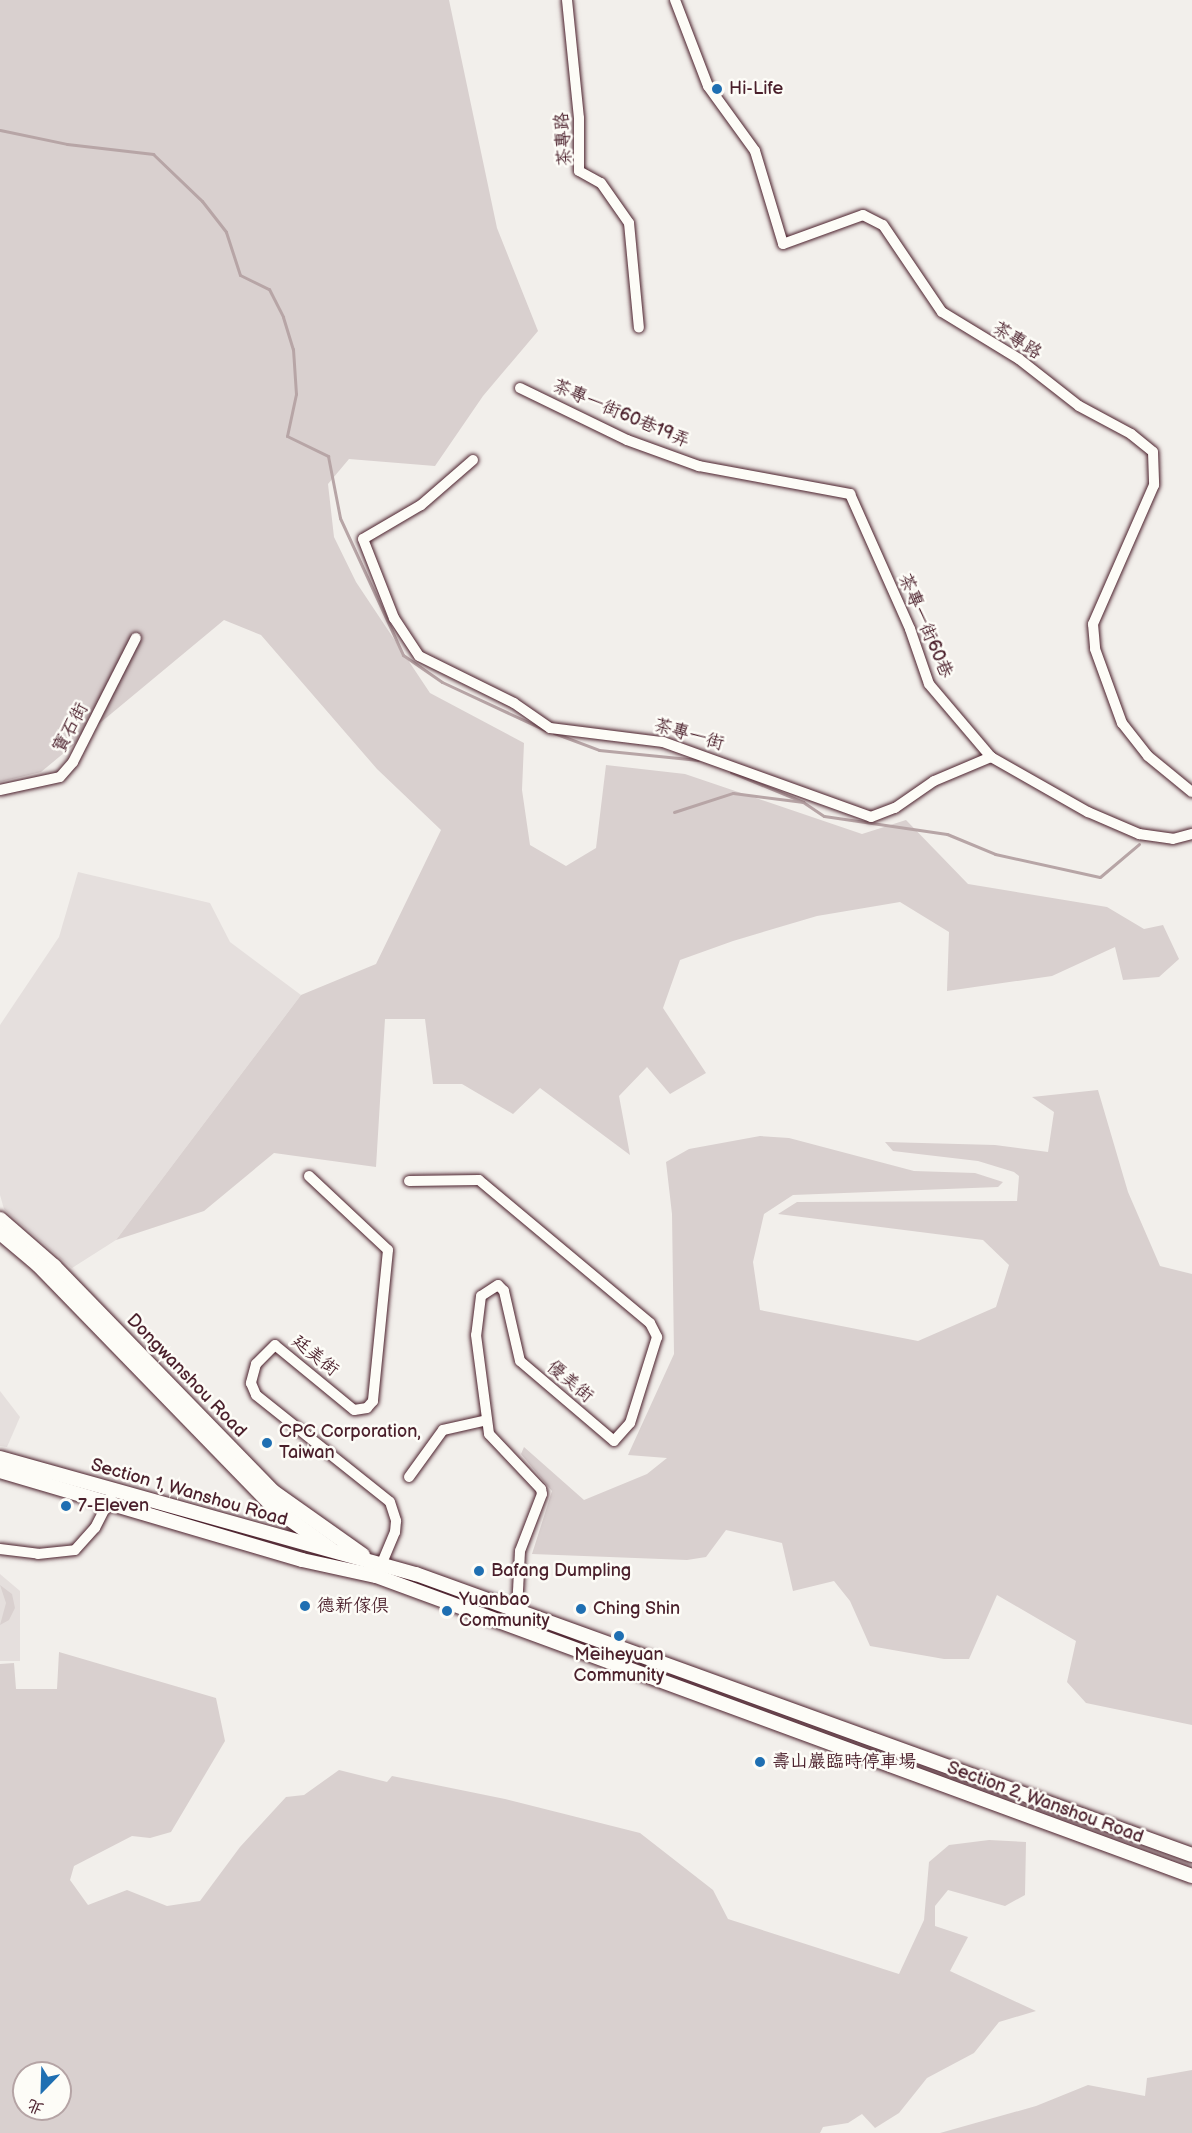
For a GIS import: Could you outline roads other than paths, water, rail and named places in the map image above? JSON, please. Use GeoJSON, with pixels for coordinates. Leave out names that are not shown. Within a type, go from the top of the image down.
{"type":"FeatureCollection","features":[{"type":"Feature","properties":{"kind":"main road","name":"Dongwanshou Road"},"geometry":{"type":"LineString","coordinates":[[0,1219],[54,1266],[274,1492],[376,1561]]}},
{"type":"Feature","properties":{"kind":"main road","name":"Dongwanshou Road"},"geometry":{"type":"LineString","coordinates":[[0,1233],[38,1266],[281,1512],[335,1552],[345,1568]]}},
{"type":"Feature","properties":{"kind":"main road","name":"Section 1, Wanshou Road"},"geometry":{"type":"LineString","coordinates":[[0,1458],[302,1560],[345,1568]]}},
{"type":"Feature","properties":{"kind":"main road","name":"Section 1, Wanshou Road"},"geometry":{"type":"LineString","coordinates":[[0,1471],[376,1561]]}},
{"type":"Feature","properties":{"kind":"main road"},"geometry":{"type":"LineString","coordinates":[[273,1537],[281,1512]]}},
{"type":"Feature","properties":{"kind":"main road"},"geometry":{"type":"LineString","coordinates":[[376,1561],[376,1576]]}},
{"type":"Feature","properties":{"kind":"main road","name":"Section 2, Wanshou Road"},"geometry":{"type":"LineString","coordinates":[[376,1561],[1192,1855]]}},
{"type":"Feature","properties":{"kind":"main road","name":"Section 2, Wanshou Road"},"geometry":{"type":"LineString","coordinates":[[345,1568],[376,1576],[1192,1876]]}},
{"type":"Feature","properties":{"kind":"street","name":"茶專路"},"geometry":{"type":"LineString","coordinates":[[567,0],[579,118],[579,171],[601,183],[628,223],[639,328]]}},
{"type":"Feature","properties":{"kind":"street","name":"茶專路"},"geometry":{"type":"LineString","coordinates":[[675,0],[708,86],[754,151],[783,244],[862,215],[883,225],[942,312],[1019,359],[1079,406],[1131,434],[1153,452],[1154,485],[1093,624],[1095,649],[1122,723],[1148,756],[1192,792]]}},
{"type":"Feature","properties":{"kind":"street","name":"茶專一街60巷19弄"},"geometry":{"type":"LineString","coordinates":[[520,388],[627,440],[699,465],[850,494]]}},
{"type":"Feature","properties":{"kind":"street","name":"茶專一街"},"geometry":{"type":"LineString","coordinates":[[473,460],[421,505],[363,539],[394,618],[419,656],[514,703],[550,728],[663,742],[871,817],[895,808],[934,781],[991,758]]}},
{"type":"Feature","properties":{"kind":"street","name":"茶專一街60巷"},"geometry":{"type":"LineString","coordinates":[[850,494],[910,629],[929,684],[991,758]]}},
{"type":"Feature","properties":{"kind":"street","name":"寶石街"},"geometry":{"type":"LineString","coordinates":[[0,790],[60,777],[73,762],[135,638]]}},
{"type":"Feature","properties":{"kind":"street"},"geometry":{"type":"LineString","coordinates":[[991,758],[1088,812],[1139,834],[1173,839],[1192,834]]}},
{"type":"Feature","properties":{"kind":"street","name":"廷美街"},"geometry":{"type":"LineString","coordinates":[[309,1176],[387,1246],[373,1401],[368,1408],[354,1410],[275,1345],[256,1364],[250,1383],[256,1395],[390,1502],[396,1521],[395,1532],[376,1561]]}},
{"type":"Feature","properties":{"kind":"street","name":"優美街"},"geometry":{"type":"LineString","coordinates":[[409,1182],[479,1180],[650,1323],[657,1337],[630,1423],[614,1441],[520,1361],[508,1300],[498,1285],[488,1289],[477,1309],[476,1335],[489,1434],[541,1489],[520,1551],[518,1611]]}},
{"type":"Feature","properties":{"kind":"street"},"geometry":{"type":"LineString","coordinates":[[408,1477],[443,1430],[487,1420]]}},
{"type":"Feature","properties":{"kind":"street"},"geometry":{"type":"LineString","coordinates":[[0,1549],[38,1554],[75,1550],[95,1528],[112,1496]]}},
{"type":"Feature","properties":{"kind":"waterway"},"geometry":{"type":"LineString","coordinates":[[0,130],[67,144],[153,154],[202,201],[226,232],[240,275],[269,289],[283,317],[293,349],[296,394],[287,436],[328,456],[340,518],[403,655],[442,682],[545,730]]}},
{"type":"Feature","properties":{"kind":"waterway"},"geometry":{"type":"LineString","coordinates":[[554,733],[599,750],[699,760]]}},
{"type":"Feature","properties":{"kind":"waterway"},"geometry":{"type":"LineString","coordinates":[[731,772],[803,802]]}},
{"type":"Feature","properties":{"kind":"waterway"},"geometry":{"type":"LineString","coordinates":[[674,812],[733,793],[803,802],[824,816],[947,834],[995,854],[1100,877],[1139,844]]}},
{"type":"Feature","properties":{"kind":"place","name":"Hi-Life"},"geometry":{"type":"Point","coordinates":[717,89]}},
{"type":"Feature","properties":{"kind":"place","name":"CPC Corporation, Taiwan"},"geometry":{"type":"Point","coordinates":[267,1443]}},
{"type":"Feature","properties":{"kind":"place","name":"7-Eleven"},"geometry":{"type":"Point","coordinates":[66,1506]}},
{"type":"Feature","properties":{"kind":"place","name":"Bafang Dumpling"},"geometry":{"type":"Point","coordinates":[479,1571]}},
{"type":"Feature","properties":{"kind":"place","name":"德新傢俱"},"geometry":{"type":"Point","coordinates":[305,1606]}},
{"type":"Feature","properties":{"kind":"place","name":"Ching Shin"},"geometry":{"type":"Point","coordinates":[581,1609]}},
{"type":"Feature","properties":{"kind":"place","name":"Yuanbao Community"},"geometry":{"type":"Point","coordinates":[447,1611]}},
{"type":"Feature","properties":{"kind":"place","name":"Meiheyuan Community"},"geometry":{"type":"Point","coordinates":[619,1636]}},
{"type":"Feature","properties":{"kind":"place","name":"壽山巖臨時停車場"},"geometry":{"type":"Point","coordinates":[760,1762]}}]}
